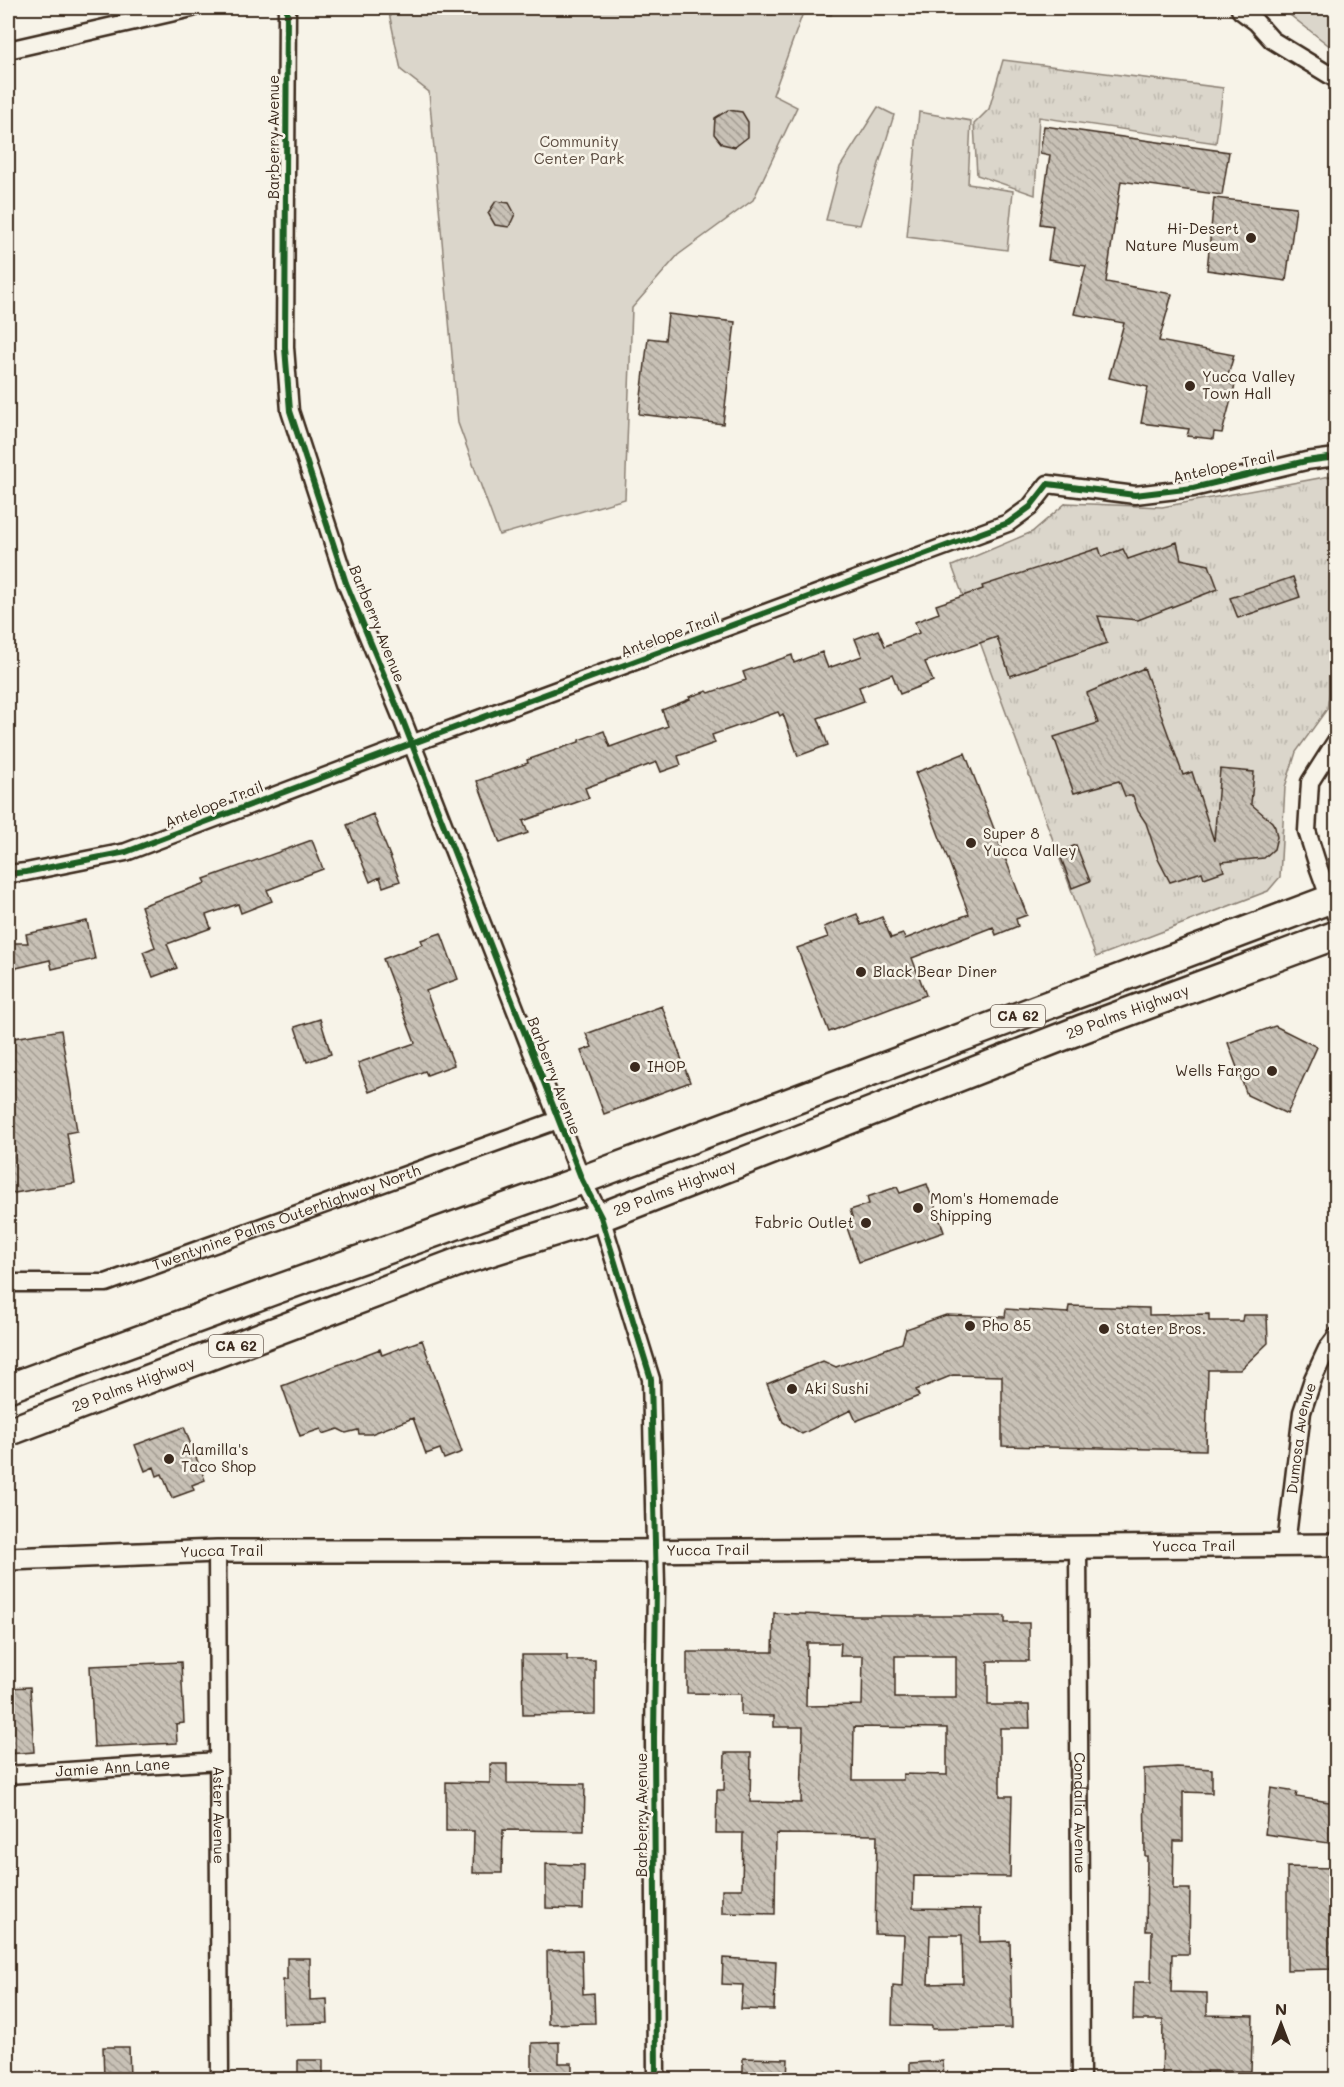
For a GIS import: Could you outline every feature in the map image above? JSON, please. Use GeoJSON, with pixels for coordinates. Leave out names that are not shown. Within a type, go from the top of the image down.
{"type":"FeatureCollection","features":[{"type":"Feature","properties":{"kind":"main road","name":"CA 62"},"geometry":{"type":"LineString","coordinates":[[8,1388],[1334,904]]}},
{"type":"Feature","properties":{"kind":"main road","name":"29 Palms Highway"},"geometry":{"type":"LineString","coordinates":[[8,1432],[464,1260],[601,1217],[1082,1029],[1336,935]]}},
{"type":"Feature","properties":{"kind":"street"},"geometry":{"type":"LineString","coordinates":[[8,50],[192,8]]}},
{"type":"Feature","properties":{"kind":"street","name":"Barberry Avenue"},"geometry":{"type":"LineString","coordinates":[[287,8],[285,347],[290,411],[346,583],[582,1180],[601,1217],[651,1379],[656,1586],[654,1749],[656,2079]]}},
{"type":"Feature","properties":{"kind":"street"},"geometry":{"type":"LineString","coordinates":[[1240,10],[1256,22],[1272,40],[1336,79]]}},
{"type":"Feature","properties":{"kind":"street","name":"Antelope Trail"},"geometry":{"type":"LineString","coordinates":[[8,874],[126,852],[1008,523],[1030,507],[1048,484],[1135,495],[1193,488],[1306,461],[1336,457]]}},
{"type":"Feature","properties":{"kind":"street"},"geometry":{"type":"LineString","coordinates":[[1334,904],[1307,831],[1310,782],[1336,741]]}},
{"type":"Feature","properties":{"kind":"street","name":"Twentynine Palms Outerhighway North"},"geometry":{"type":"LineString","coordinates":[[8,1283],[106,1283],[558,1120]]}},
{"type":"Feature","properties":{"kind":"street","name":"Dumosa Avenue"},"geometry":{"type":"LineString","coordinates":[[1286,1545],[1302,1413],[1313,1379],[1327,1349],[1336,1337]]}},
{"type":"Feature","properties":{"kind":"street","name":"Yucca Trail"},"geometry":{"type":"LineString","coordinates":[[8,1559],[217,1551],[1336,1545]]}},
{"type":"Feature","properties":{"kind":"street","name":"Condalia Avenue"},"geometry":{"type":"LineString","coordinates":[[1078,1546],[1081,2079]]}},
{"type":"Feature","properties":{"kind":"street","name":"Aster Avenue"},"geometry":{"type":"LineString","coordinates":[[217,1551],[220,2079]]}},
{"type":"Feature","properties":{"kind":"street","name":"Jamie Ann Lane"},"geometry":{"type":"LineString","coordinates":[[8,1775],[218,1761]]}},
{"type":"Feature","properties":{"kind":"green space","name":"Community Center Park"},"geometry":{"type":"Polygon","coordinates":[[[388,8],[835,8],[831,15],[804,10],[773,95],[797,107],[753,200],[678,255],[632,308],[625,499],[499,535],[458,423],[429,92],[401,70],[388,8]]]}},
{"type":"Feature","properties":{"kind":"green space"},"geometry":{"type":"Polygon","coordinates":[[[1281,8],[1336,8],[1336,51],[1281,8]]]}},
{"type":"Feature","properties":{"kind":"green space"},"geometry":{"type":"Polygon","coordinates":[[[1003,60],[1223,88],[1216,143],[1039,117],[1035,195],[977,175],[974,124],[989,109],[1003,60]]]}},
{"type":"Feature","properties":{"kind":"green space"},"geometry":{"type":"Polygon","coordinates":[[[878,107],[894,115],[860,225],[826,220],[840,167],[878,107]]]}},
{"type":"Feature","properties":{"kind":"green space"},"geometry":{"type":"Polygon","coordinates":[[[919,112],[971,121],[968,184],[1013,191],[1007,250],[907,237],[919,112]]]}},
{"type":"Feature","properties":{"kind":"green space"},"geometry":{"type":"Polygon","coordinates":[[[1336,475],[1336,654],[1327,709],[1296,752],[1285,787],[1280,877],[1268,891],[1096,957],[952,566],[1032,532],[1066,503],[1162,507],[1336,475]]]}},
{"type":"Feature","properties":{"kind":"building"},"geometry":{"type":"Polygon","coordinates":[[[728,110],[742,112],[748,122],[748,137],[735,147],[722,144],[714,134],[715,118],[728,110]]]}},
{"type":"Feature","properties":{"kind":"building"},"geometry":{"type":"Polygon","coordinates":[[[1044,126],[1229,152],[1222,195],[1121,181],[1106,282],[1172,294],[1159,341],[1234,355],[1226,382],[1235,385],[1222,433],[1214,432],[1213,439],[1187,436],[1189,429],[1141,423],[1148,387],[1109,378],[1124,323],[1074,314],[1086,266],[1048,260],[1053,226],[1040,224],[1050,155],[1040,153],[1044,126]]]}},
{"type":"Feature","properties":{"kind":"building","name":"Hi-Desert Nature Museum"},"geometry":{"type":"Polygon","coordinates":[[[1214,198],[1296,207],[1286,281],[1207,270],[1214,198]]]}},
{"type":"Feature","properties":{"kind":"building"},"geometry":{"type":"Polygon","coordinates":[[[496,201],[509,203],[515,214],[509,227],[495,225],[488,213],[496,201]]]}},
{"type":"Feature","properties":{"kind":"building"},"geometry":{"type":"Polygon","coordinates":[[[668,314],[735,322],[723,424],[639,414],[648,338],[665,340],[668,314]]]}},
{"type":"Feature","properties":{"kind":"building"},"geometry":{"type":"Polygon","coordinates":[[[1177,542],[1181,559],[1209,565],[1218,589],[1138,620],[1098,616],[1107,643],[1010,676],[997,637],[925,662],[933,681],[900,694],[892,674],[859,687],[864,701],[818,718],[828,745],[798,756],[783,714],[780,716],[778,712],[712,735],[715,743],[678,756],[681,765],[661,772],[657,762],[585,788],[589,798],[523,821],[528,833],[500,843],[477,781],[528,763],[527,760],[604,731],[610,747],[668,726],[662,710],[690,699],[689,697],[707,691],[709,693],[746,680],[743,672],[792,655],[794,663],[822,652],[828,668],[862,656],[855,639],[878,630],[885,646],[919,633],[915,622],[939,613],[936,605],[983,589],[982,586],[1099,548],[1102,557],[1123,549],[1128,559],[1177,542]]]}},
{"type":"Feature","properties":{"kind":"building"},"geometry":{"type":"Polygon","coordinates":[[[1293,577],[1300,597],[1238,618],[1230,598],[1293,577]]]}},
{"type":"Feature","properties":{"kind":"building"},"geometry":{"type":"Polygon","coordinates":[[[1144,668],[1183,775],[1192,772],[1214,841],[1220,769],[1254,772],[1251,804],[1272,822],[1277,837],[1274,849],[1264,858],[1221,862],[1224,871],[1204,878],[1202,872],[1170,882],[1158,859],[1146,823],[1138,811],[1133,796],[1125,796],[1119,781],[1074,793],[1054,737],[1098,723],[1087,693],[1144,668]]]}},
{"type":"Feature","properties":{"kind":"building"},"geometry":{"type":"Polygon","coordinates":[[[965,753],[1027,915],[1016,919],[1018,926],[996,935],[993,927],[912,958],[926,995],[829,1032],[797,948],[828,937],[824,927],[857,914],[861,925],[882,917],[891,938],[903,934],[905,939],[969,914],[915,773],[965,753]]]}},
{"type":"Feature","properties":{"kind":"building"},"geometry":{"type":"Polygon","coordinates":[[[373,814],[400,881],[383,887],[380,877],[370,882],[347,825],[373,814]]]}},
{"type":"Feature","properties":{"kind":"building"},"geometry":{"type":"Polygon","coordinates":[[[312,840],[323,869],[267,890],[272,901],[241,913],[238,904],[206,915],[211,928],[167,944],[177,968],[153,977],[143,952],[155,947],[141,906],[206,883],[204,879],[312,840]]]}},
{"type":"Feature","properties":{"kind":"building"},"geometry":{"type":"Polygon","coordinates":[[[1076,845],[1090,881],[1072,888],[1059,852],[1076,845]]]}},
{"type":"Feature","properties":{"kind":"building"},"geometry":{"type":"Polygon","coordinates":[[[87,921],[95,959],[52,969],[50,960],[8,970],[8,943],[28,943],[26,934],[87,921]]]}},
{"type":"Feature","properties":{"kind":"building"},"geometry":{"type":"Polygon","coordinates":[[[441,933],[458,979],[426,991],[454,1065],[427,1075],[425,1071],[369,1092],[358,1063],[415,1043],[383,959],[423,944],[421,940],[441,933]]]}},
{"type":"Feature","properties":{"kind":"building","name":"IHOP"},"geometry":{"type":"Polygon","coordinates":[[[662,1006],[690,1082],[604,1114],[581,1051],[592,1047],[586,1034],[662,1006]]]}},
{"type":"Feature","properties":{"kind":"building"},"geometry":{"type":"Polygon","coordinates":[[[320,1019],[331,1054],[307,1062],[295,1027],[320,1019]]]}},
{"type":"Feature","properties":{"kind":"building","name":"Wells Fargo"},"geometry":{"type":"Polygon","coordinates":[[[1275,1026],[1317,1047],[1287,1114],[1247,1095],[1228,1043],[1275,1026]]]}},
{"type":"Feature","properties":{"kind":"building"},"geometry":{"type":"Polygon","coordinates":[[[61,1030],[77,1131],[67,1133],[75,1183],[8,1194],[8,1039],[61,1030]]]}},
{"type":"Feature","properties":{"kind":"building"},"geometry":{"type":"Polygon","coordinates":[[[927,1184],[944,1232],[859,1262],[845,1222],[853,1219],[850,1210],[869,1204],[867,1197],[897,1187],[900,1193],[927,1184]]]}},
{"type":"Feature","properties":{"kind":"building"},"geometry":{"type":"Polygon","coordinates":[[[1069,1306],[1149,1308],[1149,1315],[1209,1314],[1209,1321],[1242,1321],[1243,1315],[1267,1315],[1268,1343],[1240,1370],[1208,1370],[1206,1450],[1002,1446],[1002,1376],[953,1375],[916,1390],[919,1396],[856,1421],[851,1410],[802,1434],[783,1422],[767,1384],[823,1361],[836,1367],[902,1343],[906,1329],[946,1315],[1005,1317],[1006,1309],[1068,1313],[1069,1306]]]}},
{"type":"Feature","properties":{"kind":"building"},"geometry":{"type":"Polygon","coordinates":[[[422,1340],[462,1452],[444,1459],[440,1449],[426,1454],[413,1418],[371,1434],[359,1434],[358,1430],[346,1433],[338,1429],[323,1434],[321,1429],[300,1436],[282,1386],[380,1349],[382,1355],[422,1340]]]}},
{"type":"Feature","properties":{"kind":"building","name":"Alamilla's Taco Shop"},"geometry":{"type":"Polygon","coordinates":[[[184,1427],[205,1480],[192,1485],[194,1490],[172,1498],[162,1474],[157,1476],[154,1467],[145,1471],[135,1445],[184,1427]]]}},
{"type":"Feature","properties":{"kind":"building"},"geometry":{"type":"Polygon","coordinates":[[[774,1613],[855,1616],[1005,1616],[1005,1623],[1029,1623],[1029,1661],[988,1661],[988,1705],[1029,1705],[1030,1728],[1000,1728],[1000,1796],[1012,1796],[1010,1877],[914,1876],[913,1908],[980,1909],[980,1942],[1010,1941],[1012,2028],[932,2029],[932,2026],[892,2025],[893,1986],[902,1987],[904,1935],[875,1934],[877,1835],[776,1834],[775,1914],[722,1913],[722,1889],[742,1889],[743,1833],[716,1833],[717,1790],[724,1790],[725,1753],[751,1753],[750,1802],[801,1803],[803,1727],[774,1727],[774,1716],[741,1715],[741,1694],[687,1693],[687,1652],[773,1652],[774,1613]],[[807,1643],[806,1706],[862,1705],[863,1656],[840,1656],[841,1643],[807,1643]],[[895,1656],[895,1698],[956,1698],[956,1656],[895,1656]],[[854,1727],[853,1780],[903,1780],[903,1774],[947,1775],[947,1728],[854,1727]],[[930,1935],[928,1984],[963,1983],[962,1935],[930,1935]]]}},
{"type":"Feature","properties":{"kind":"building"},"geometry":{"type":"Polygon","coordinates":[[[522,1655],[567,1655],[567,1660],[595,1660],[595,1714],[523,1715],[522,1655]]]}},
{"type":"Feature","properties":{"kind":"building"},"geometry":{"type":"Polygon","coordinates":[[[181,1662],[184,1723],[176,1724],[177,1743],[94,1747],[90,1666],[181,1662]]]}},
{"type":"Feature","properties":{"kind":"building"},"geometry":{"type":"Polygon","coordinates":[[[30,1687],[34,1752],[8,1754],[8,1688],[30,1687]]]}},
{"type":"Feature","properties":{"kind":"building"},"geometry":{"type":"Polygon","coordinates":[[[490,1764],[507,1764],[507,1783],[585,1784],[584,1831],[503,1830],[502,1873],[473,1873],[474,1831],[446,1831],[446,1782],[490,1783],[490,1764]]]}},
{"type":"Feature","properties":{"kind":"building"},"geometry":{"type":"Polygon","coordinates":[[[1177,1767],[1212,1769],[1212,1793],[1183,1792],[1183,1841],[1174,1841],[1173,1889],[1190,1889],[1189,1954],[1172,1954],[1171,1992],[1207,1993],[1207,2015],[1253,2016],[1251,2071],[1206,2071],[1206,2079],[1162,2079],[1163,2020],[1133,2020],[1134,1982],[1151,1982],[1152,1931],[1146,1931],[1147,1856],[1145,1856],[1144,1769],[1177,1767]]]}},
{"type":"Feature","properties":{"kind":"building"},"geometry":{"type":"Polygon","coordinates":[[[1271,1788],[1297,1792],[1296,1797],[1336,1803],[1336,1844],[1265,1834],[1271,1788]]]}},
{"type":"Feature","properties":{"kind":"building"},"geometry":{"type":"Polygon","coordinates":[[[546,1864],[584,1865],[583,1909],[546,1908],[546,1864]]]}},
{"type":"Feature","properties":{"kind":"building"},"geometry":{"type":"Polygon","coordinates":[[[1287,1867],[1336,1868],[1336,1969],[1287,1970],[1287,1867]]]}},
{"type":"Feature","properties":{"kind":"building"},"geometry":{"type":"Polygon","coordinates":[[[582,1950],[583,1994],[594,1993],[595,2023],[548,2024],[547,1951],[582,1950]]]}},
{"type":"Feature","properties":{"kind":"building"},"geometry":{"type":"Polygon","coordinates":[[[287,1958],[310,1958],[310,2000],[327,1999],[328,2023],[284,2024],[283,1980],[287,1980],[287,1958]]]}},
{"type":"Feature","properties":{"kind":"building"},"geometry":{"type":"Polygon","coordinates":[[[723,1958],[776,1961],[774,2010],[741,2009],[743,1985],[722,1984],[723,1958]]]}},
{"type":"Feature","properties":{"kind":"building"},"geometry":{"type":"Polygon","coordinates":[[[559,2042],[559,2063],[572,2063],[572,2079],[532,2079],[532,2043],[559,2042]]]}},
{"type":"Feature","properties":{"kind":"building"},"geometry":{"type":"Polygon","coordinates":[[[103,2047],[129,2047],[130,2079],[104,2079],[103,2047]]]}},
{"type":"Feature","properties":{"kind":"building"},"geometry":{"type":"Polygon","coordinates":[[[743,2058],[788,2059],[787,2079],[743,2079],[743,2058]]]}},
{"type":"Feature","properties":{"kind":"building"},"geometry":{"type":"Polygon","coordinates":[[[298,2060],[323,2060],[323,2079],[298,2079],[298,2060]]]}},
{"type":"Feature","properties":{"kind":"building"},"geometry":{"type":"Polygon","coordinates":[[[943,2061],[944,2079],[910,2079],[910,2063],[943,2061]]]}},
{"type":"Feature","properties":{"kind":"cycle path"},"geometry":{"type":"LineString","coordinates":[[287,8],[285,347],[290,411],[346,583],[403,721],[582,1180],[601,1217],[651,1379],[656,1586],[654,1737],[656,2080]]}},
{"type":"Feature","properties":{"kind":"cycle path"},"geometry":{"type":"LineString","coordinates":[[8,874],[126,852],[1008,523],[1030,507],[1048,484],[1135,495],[1193,488],[1306,461],[1336,457]]}},
{"type":"Feature","properties":{"kind":"place","name":"Hi-Desert Nature Museum"},"geometry":{"type":"Point","coordinates":[1251,238]}},
{"type":"Feature","properties":{"kind":"place","name":"Yucca Valley Town Hall"},"geometry":{"type":"Point","coordinates":[1190,386]}},
{"type":"Feature","properties":{"kind":"place","name":"Super 8 Yucca Valley"},"geometry":{"type":"Point","coordinates":[971,843]}},
{"type":"Feature","properties":{"kind":"place","name":"Black Bear Diner"},"geometry":{"type":"Point","coordinates":[861,972]}},
{"type":"Feature","properties":{"kind":"place","name":"IHOP"},"geometry":{"type":"Point","coordinates":[635,1067]}},
{"type":"Feature","properties":{"kind":"place","name":"Wells Fargo"},"geometry":{"type":"Point","coordinates":[1272,1071]}},
{"type":"Feature","properties":{"kind":"place","name":"Mom's Homemade Shipping"},"geometry":{"type":"Point","coordinates":[918,1208]}},
{"type":"Feature","properties":{"kind":"place","name":"Fabric Outlet"},"geometry":{"type":"Point","coordinates":[866,1223]}},
{"type":"Feature","properties":{"kind":"place","name":"Pho 85"},"geometry":{"type":"Point","coordinates":[970,1326]}},
{"type":"Feature","properties":{"kind":"place","name":"Stater Bros."},"geometry":{"type":"Point","coordinates":[1104,1329]}},
{"type":"Feature","properties":{"kind":"place","name":"Aki Sushi"},"geometry":{"type":"Point","coordinates":[792,1389]}},
{"type":"Feature","properties":{"kind":"place","name":"Alamilla's Taco Shop"},"geometry":{"type":"Point","coordinates":[169,1459]}}]}
